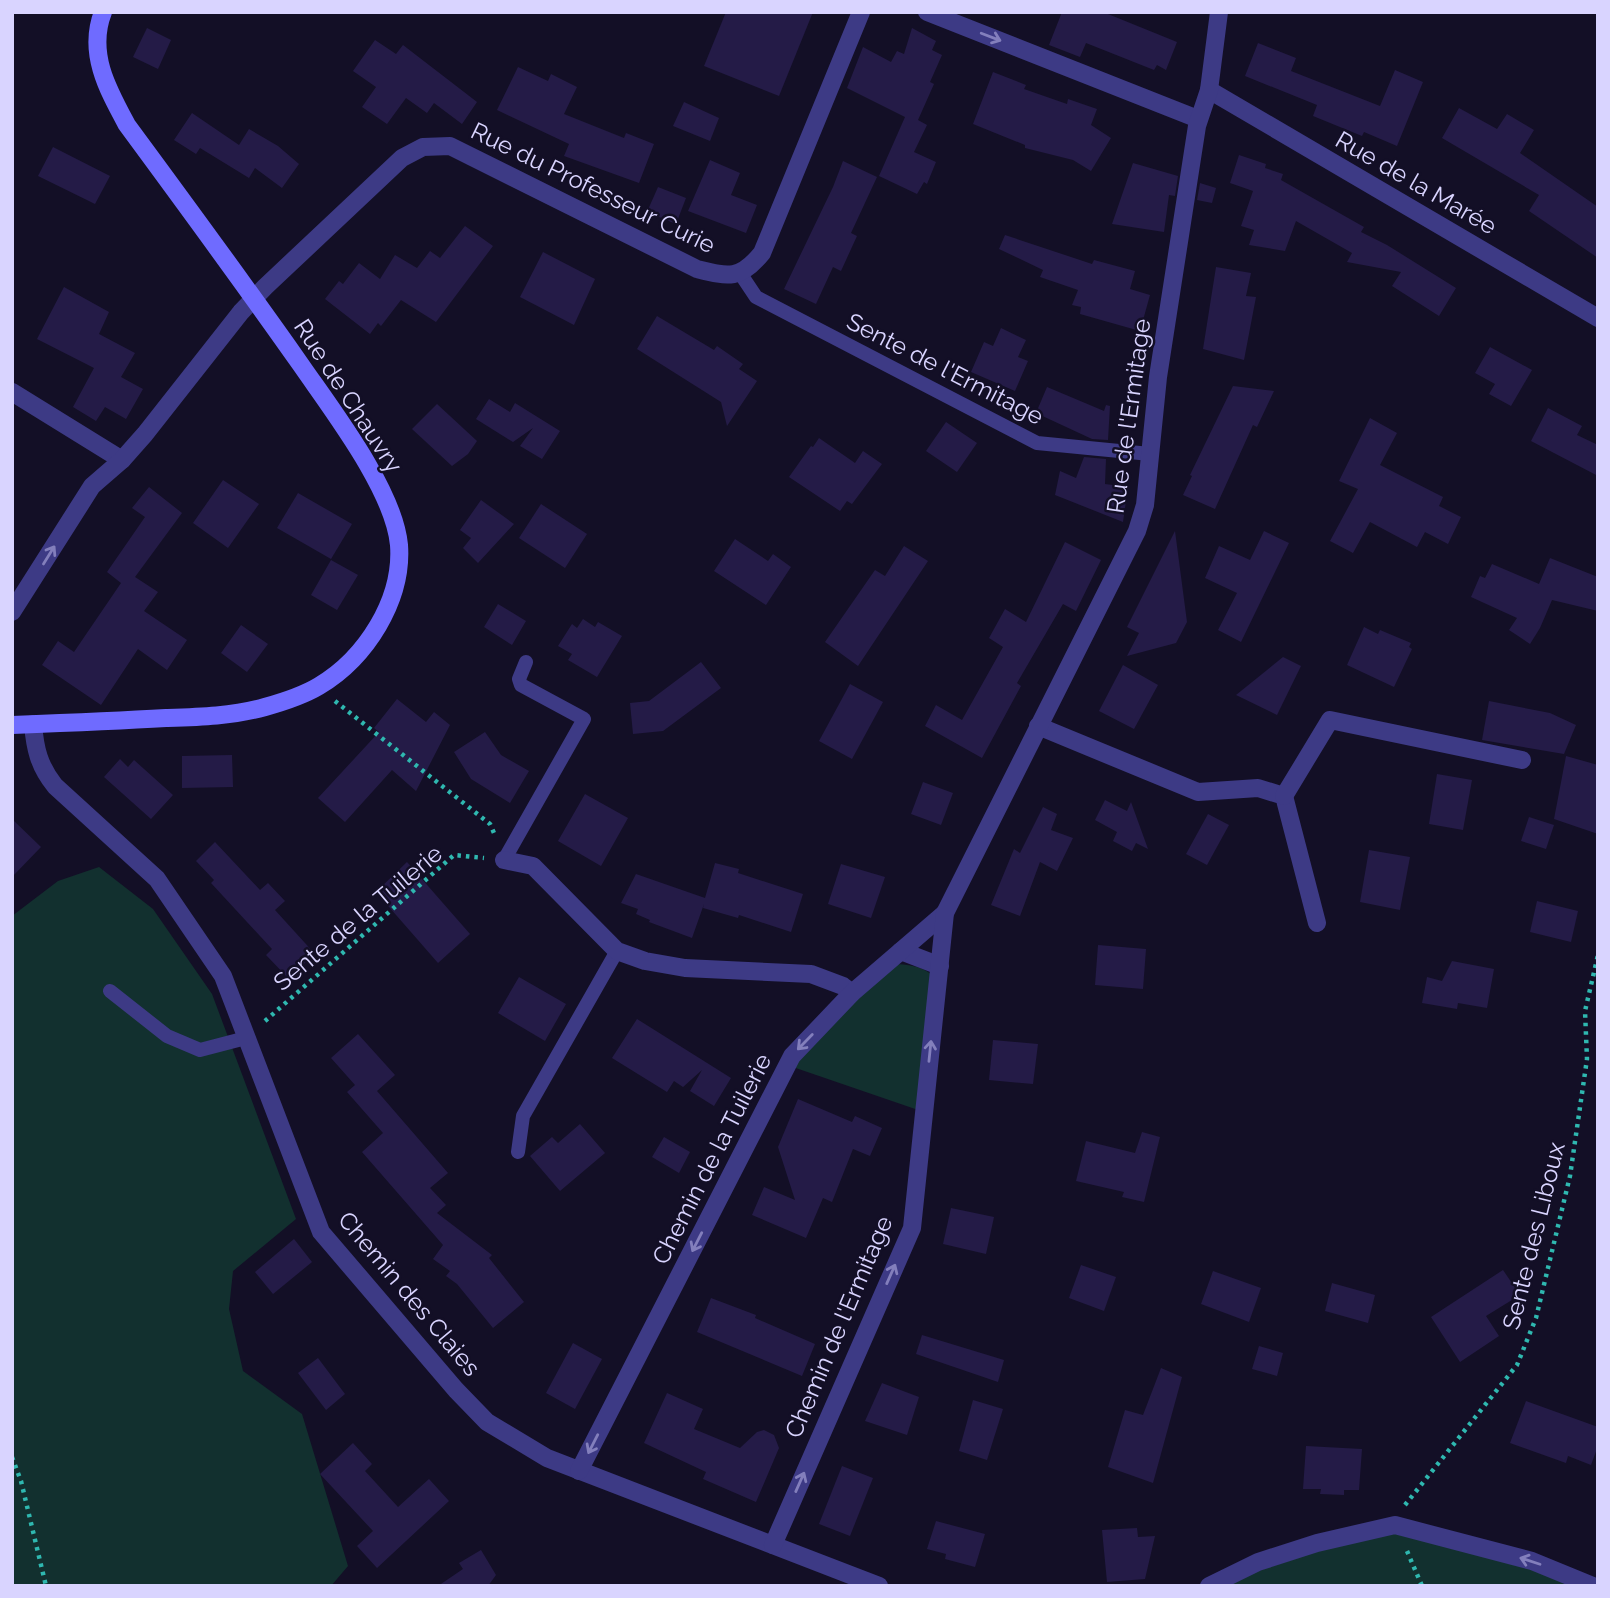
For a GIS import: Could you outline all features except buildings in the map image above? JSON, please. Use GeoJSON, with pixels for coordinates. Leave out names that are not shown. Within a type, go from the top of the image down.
{"type":"FeatureCollection","features":[{"type":"Feature","properties":{"kind":"street","name":"Rue de Chauvry"},"geometry":{"type":"LineString","coordinates":[[12,724],[192,717],[263,708],[318,687],[353,658],[375,631],[390,605],[397,574],[399,544],[389,508],[351,438],[127,125],[112,97],[99,66],[97,41],[103,12]]}},
{"type":"Feature","properties":{"kind":"street","name":"Rue du Professeur Curie"},"geometry":{"type":"LineString","coordinates":[[12,612],[92,486],[122,460],[242,312],[402,158],[423,147],[450,146],[697,269],[724,276],[740,273],[750,268],[762,253],[861,12]]}},
{"type":"Feature","properties":{"kind":"street"},"geometry":{"type":"LineString","coordinates":[[928,12],[1198,119]]}},
{"type":"Feature","properties":{"kind":"street","name":"Rue de l'Ermitage"},"geometry":{"type":"LineString","coordinates":[[945,913],[1137,531],[1145,505],[1158,377],[1198,119],[1209,90],[1219,12]]}},
{"type":"Feature","properties":{"kind":"street","name":"Rue de la Marée"},"geometry":{"type":"LineString","coordinates":[[1209,90],[1598,318]]}},
{"type":"Feature","properties":{"kind":"street"},"geometry":{"type":"LineString","coordinates":[[12,391],[122,460]]}},
{"type":"Feature","properties":{"kind":"street"},"geometry":{"type":"LineString","coordinates":[[1317,923],[1284,796],[1330,720],[1522,760]]}},
{"type":"Feature","properties":{"kind":"street","name":"Chemin des Claies"},"geometry":{"type":"LineString","coordinates":[[33,724],[39,762],[55,786],[157,879],[223,976],[321,1233],[456,1390],[487,1422],[547,1458],[879,1586]]}},
{"type":"Feature","properties":{"kind":"street"},"geometry":{"type":"LineString","coordinates":[[1038,726],[1198,792],[1258,788],[1284,796]]}},
{"type":"Feature","properties":{"kind":"street"},"geometry":{"type":"LineString","coordinates":[[503,860],[533,866],[617,951],[645,961],[685,968],[811,974],[843,986],[852,993]]}},
{"type":"Feature","properties":{"kind":"street","name":"Chemin de la Tuilerie"},"geometry":{"type":"LineString","coordinates":[[579,1471],[792,1056],[852,993],[945,913]]}},
{"type":"Feature","properties":{"kind":"street","name":"Chemin de l'Ermitage"},"geometry":{"type":"LineString","coordinates":[[773,1545],[912,1228],[945,913]]}},
{"type":"Feature","properties":{"kind":"street"},"geometry":{"type":"LineString","coordinates":[[901,951],[940,966]]}},
{"type":"Feature","properties":{"kind":"street"},"geometry":{"type":"LineString","coordinates":[[1209,1586],[1258,1562],[1395,1525],[1532,1560],[1593,1586]]}},
{"type":"Feature","properties":{"kind":"lane","name":"Sente de l'Ermitage"},"geometry":{"type":"LineString","coordinates":[[740,273],[756,298],[1037,443],[1150,454]]}},
{"type":"Feature","properties":{"kind":"lane"},"geometry":{"type":"LineString","coordinates":[[503,860],[584,719],[521,685],[519,679],[526,662]]}},
{"type":"Feature","properties":{"kind":"lane"},"geometry":{"type":"LineString","coordinates":[[518,1152],[523,1116],[617,951]]}},
{"type":"Feature","properties":{"kind":"lane"},"geometry":{"type":"LineString","coordinates":[[110,991],[167,1036],[200,1050],[246,1038]]}},
{"type":"Feature","properties":{"kind":"path"},"geometry":{"type":"LineString","coordinates":[[318,687],[490,824],[503,860]]}},
{"type":"Feature","properties":{"kind":"path","name":"Sente de la Tuilerie"},"geometry":{"type":"LineString","coordinates":[[246,1038],[454,855],[503,860]]}},
{"type":"Feature","properties":{"kind":"path","name":"Sente des Liboux"},"geometry":{"type":"LineString","coordinates":[[1395,1525],[1402,1509],[1517,1365],[1536,1318],[1570,1176],[1587,1059],[1585,1011],[1598,955]]}},
{"type":"Feature","properties":{"kind":"path"},"geometry":{"type":"LineString","coordinates":[[12,1457],[21,1481],[46,1586]]}},
{"type":"Feature","properties":{"kind":"path"},"geometry":{"type":"LineString","coordinates":[[1395,1525],[1422,1586]]}},
{"type":"Feature","properties":{"kind":"green space"},"geometry":{"type":"Polygon","coordinates":[[[99,867],[153,909],[212,994],[296,1219],[233,1271],[229,1309],[243,1371],[302,1414],[348,1566],[331,1586],[12,1586],[12,916],[58,881],[99,867]]]}},
{"type":"Feature","properties":{"kind":"green space"},"geometry":{"type":"Polygon","coordinates":[[[885,964],[920,968],[938,981],[924,1112],[787,1065],[885,964]]]}},
{"type":"Feature","properties":{"kind":"green space"},"geometry":{"type":"Polygon","coordinates":[[[1395,1525],[1589,1586],[1220,1586],[1395,1525]]]}}]}
